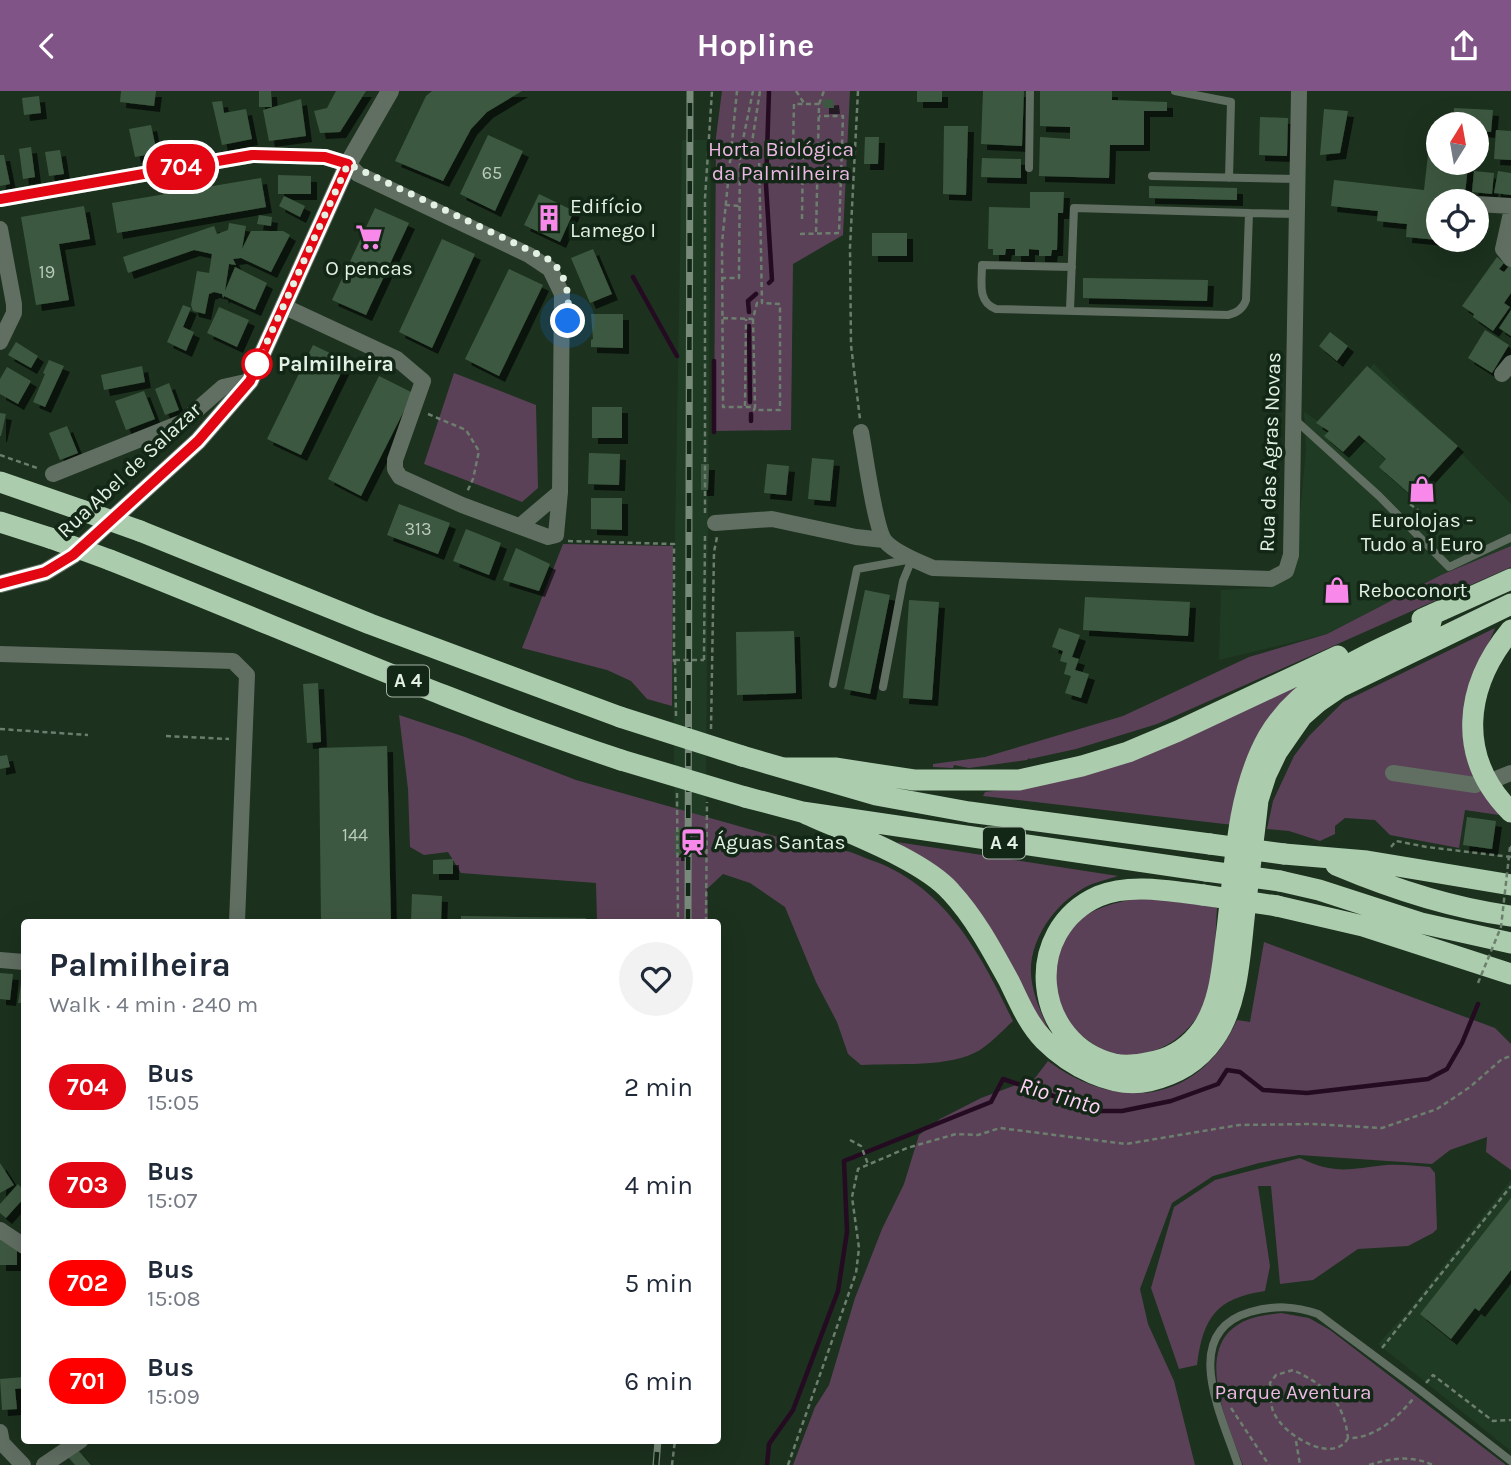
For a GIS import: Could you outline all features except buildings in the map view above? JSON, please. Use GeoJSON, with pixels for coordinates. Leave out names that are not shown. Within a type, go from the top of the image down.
{"type":"FeatureCollection","features":[{"type":"Feature","properties":{"kind":"highway","name":"A 4"},"geometry":{"type":"LineString","coordinates":[[0,482],[140,531],[370,624],[620,717],[742,757],[876,795],[969,812],[1284,854],[1367,861],[1511,885]]}},
{"type":"Feature","properties":{"kind":"highway","name":"A 4"},"geometry":{"type":"LineString","coordinates":[[0,522],[110,560],[237,610],[355,661],[621,760],[745,797],[802,812],[1280,881],[1319,890],[1421,923],[1511,943]]}},
{"type":"Feature","properties":{"kind":"highway"},"geometry":{"type":"LineString","coordinates":[[785,768],[835,768],[914,780],[960,781],[1019,780],[1082,765],[1128,752],[1178,731],[1511,579]]}},
{"type":"Feature","properties":{"kind":"highway"},"geometry":{"type":"LineString","coordinates":[[802,812],[914,863],[950,890],[993,951],[1028,1018],[1044,1040],[1067,1058],[1093,1073],[1135,1084],[1173,1075],[1198,1057],[1215,1038],[1229,1007],[1238,968],[1258,800],[1266,775],[1289,733],[1303,716],[1340,687],[1511,604]]}},
{"type":"Feature","properties":{"kind":"highway"},"geometry":{"type":"LineString","coordinates":[[1433,614],[1430,625],[1319,681],[1294,703],[1268,737],[1251,775],[1241,817],[1222,967],[1216,1002],[1204,1027],[1192,1043],[1172,1057],[1136,1066],[1116,1064],[1097,1058],[1073,1041],[1056,1020],[1048,1003],[1045,978],[1049,949],[1064,921],[1079,907],[1100,895],[1127,889],[1203,895],[1277,906],[1363,926],[1511,974]]}},
{"type":"Feature","properties":{"kind":"highway"},"geometry":{"type":"LineString","coordinates":[[1511,630],[1484,670],[1472,705],[1479,765],[1494,796],[1511,812]]}},
{"type":"Feature","properties":{"kind":"highway","name":"A 4"},"geometry":{"type":"LineString","coordinates":[[1318,858],[1423,898],[1478,912],[1511,916]]}},
{"type":"Feature","properties":{"kind":"street","name":"Rua Abel de Salazar"},"geometry":{"type":"LineString","coordinates":[[0,584],[45,572],[73,555],[198,441],[250,381],[348,164],[390,91]]}},
{"type":"Feature","properties":{"kind":"street","name":"Rua das Agras Novas"},"geometry":{"type":"LineString","coordinates":[[717,523],[772,519],[856,537],[884,540],[912,559],[933,568],[1271,579],[1286,571],[1291,555],[1299,91]]}},
{"type":"Feature","properties":{"kind":"street"},"geometry":{"type":"LineString","coordinates":[[0,199],[252,155],[325,157],[348,164],[358,174],[529,255],[550,269],[562,294],[560,492],[556,535],[548,537],[462,505],[400,477],[395,469],[395,460],[423,381],[397,359],[283,306]]}},
{"type":"Feature","properties":{"kind":"street"},"geometry":{"type":"LineString","coordinates":[[1489,205],[1511,206]]}},
{"type":"Feature","properties":{"kind":"street"},"geometry":{"type":"LineString","coordinates":[[1511,213],[1503,249],[1511,259]]}},
{"type":"Feature","properties":{"kind":"street"},"geometry":{"type":"LineString","coordinates":[[0,229],[14,304],[14,313],[0,341]]}},
{"type":"Feature","properties":{"kind":"street"},"geometry":{"type":"LineString","coordinates":[[0,293],[14,304]]}},
{"type":"Feature","properties":{"kind":"street"},"geometry":{"type":"LineString","coordinates":[[53,474],[184,422],[223,387],[250,381]]}},
{"type":"Feature","properties":{"kind":"street"},"geometry":{"type":"LineString","coordinates":[[861,432],[876,513],[884,540]]}},
{"type":"Feature","properties":{"kind":"street"},"geometry":{"type":"LineString","coordinates":[[520,526],[560,492]]}},
{"type":"Feature","properties":{"kind":"street"},"geometry":{"type":"LineString","coordinates":[[0,653],[233,661],[247,675],[237,919]]}},
{"type":"Feature","properties":{"kind":"street"},"geometry":{"type":"LineString","coordinates":[[1393,773],[1475,785]]}},
{"type":"Feature","properties":{"kind":"street"},"geometry":{"type":"LineString","coordinates":[[0,960],[21,962]]}},
{"type":"Feature","properties":{"kind":"street"},"geometry":{"type":"LineString","coordinates":[[0,1230],[21,1244]]}},
{"type":"Feature","properties":{"kind":"street"},"geometry":{"type":"LineString","coordinates":[[0,1431],[2,1443],[23,1465]]}},
{"type":"Feature","properties":{"kind":"street"},"geometry":{"type":"LineString","coordinates":[[44,1465],[75,1444]]}},
{"type":"Feature","properties":{"kind":"lane"},"geometry":{"type":"LineString","coordinates":[[1029,169],[1030,91]]}},
{"type":"Feature","properties":{"kind":"lane"},"geometry":{"type":"LineString","coordinates":[[1175,91],[1231,102],[1229,178]]}},
{"type":"Feature","properties":{"kind":"lane"},"geometry":{"type":"LineString","coordinates":[[1153,176],[1298,179]]}},
{"type":"Feature","properties":{"kind":"lane"},"geometry":{"type":"LineString","coordinates":[[1070,310],[1074,208],[1297,214]]}},
{"type":"Feature","properties":{"kind":"lane"},"geometry":{"type":"LineString","coordinates":[[1072,267],[982,265],[982,296],[989,306],[999,309],[1228,315],[1243,307],[1247,296],[1250,213]]}},
{"type":"Feature","properties":{"kind":"lane"},"geometry":{"type":"LineString","coordinates":[[1293,418],[1379,496],[1449,567],[1510,538]]}},
{"type":"Feature","properties":{"kind":"lane"},"geometry":{"type":"LineString","coordinates":[[833,684],[857,569],[912,559]]}},
{"type":"Feature","properties":{"kind":"lane"},"geometry":{"type":"LineString","coordinates":[[883,687],[902,581],[912,559]]}},
{"type":"Feature","properties":{"kind":"lane"},"geometry":{"type":"LineString","coordinates":[[1238,1465],[1209,1376],[1212,1347],[1217,1336],[1233,1319],[1266,1308],[1285,1306],[1318,1314],[1511,1461]]}},
{"type":"Feature","properties":{"kind":"path"},"geometry":{"type":"LineString","coordinates":[[675,672],[675,660],[704,660],[705,198],[712,91]]}},
{"type":"Feature","properties":{"kind":"path"},"geometry":{"type":"LineString","coordinates":[[737,91],[720,278],[723,407],[755,407]]}},
{"type":"Feature","properties":{"kind":"path"},"geometry":{"type":"LineString","coordinates":[[720,278],[738,278],[740,155],[753,91]]}},
{"type":"Feature","properties":{"kind":"path"},"geometry":{"type":"LineString","coordinates":[[750,155],[760,91]]}},
{"type":"Feature","properties":{"kind":"path"},"geometry":{"type":"LineString","coordinates":[[796,91],[805,104]]}},
{"type":"Feature","properties":{"kind":"path"},"geometry":{"type":"LineString","coordinates":[[816,234],[818,116],[824,91]]}},
{"type":"Feature","properties":{"kind":"path"},"geometry":{"type":"LineString","coordinates":[[858,91],[850,247],[850,331],[861,432]]}},
{"type":"Feature","properties":{"kind":"path"},"geometry":{"type":"LineString","coordinates":[[802,219],[803,150],[793,149],[794,104],[819,104]]}},
{"type":"Feature","properties":{"kind":"path"},"geometry":{"type":"LineString","coordinates":[[800,234],[839,233],[843,115],[818,116]]}},
{"type":"Feature","properties":{"kind":"path"},"geometry":{"type":"LineString","coordinates":[[730,152],[740,155],[759,154],[762,303]]}},
{"type":"Feature","properties":{"kind":"path"},"geometry":{"type":"LineString","coordinates":[[725,205],[740,206]]}},
{"type":"Feature","properties":{"kind":"path"},"geometry":{"type":"LineString","coordinates":[[757,303],[780,304],[780,410],[754,410],[753,319],[757,303]]}},
{"type":"Feature","properties":{"kind":"path"},"geometry":{"type":"LineString","coordinates":[[723,319],[753,319]]}},
{"type":"Feature","properties":{"kind":"path"},"geometry":{"type":"LineString","coordinates":[[745,407],[746,319]]}},
{"type":"Feature","properties":{"kind":"path"},"geometry":{"type":"LineString","coordinates":[[414,408],[466,430],[479,451],[473,479],[462,505]]}},
{"type":"Feature","properties":{"kind":"path"},"geometry":{"type":"LineString","coordinates":[[0,455],[53,474]]}},
{"type":"Feature","properties":{"kind":"path"},"geometry":{"type":"LineString","coordinates":[[1410,504],[1425,516]]}},
{"type":"Feature","properties":{"kind":"path"},"geometry":{"type":"LineString","coordinates":[[710,740],[717,523]]}},
{"type":"Feature","properties":{"kind":"path"},"geometry":{"type":"LineString","coordinates":[[556,535],[569,541],[674,544],[676,727]]}},
{"type":"Feature","properties":{"kind":"path"},"geometry":{"type":"LineString","coordinates":[[0,729],[88,735]]}},
{"type":"Feature","properties":{"kind":"path"},"geometry":{"type":"LineString","coordinates":[[166,736],[244,740]]}},
{"type":"Feature","properties":{"kind":"path"},"geometry":{"type":"LineString","coordinates":[[677,783],[678,919]]}},
{"type":"Feature","properties":{"kind":"path"},"geometry":{"type":"LineString","coordinates":[[706,919],[708,793]]}},
{"type":"Feature","properties":{"kind":"path"},"geometry":{"type":"LineString","coordinates":[[1391,846],[1396,841],[1511,857]]}},
{"type":"Feature","properties":{"kind":"path"},"geometry":{"type":"LineString","coordinates":[[1478,982],[1501,927],[1510,847]]}},
{"type":"Feature","properties":{"kind":"path"},"geometry":{"type":"LineString","coordinates":[[788,1465],[856,1273],[859,1248],[852,1197],[859,1169],[907,1148],[944,1137],[956,1134],[978,1135],[1000,1128],[1126,1144],[1239,1125],[1313,1124],[1382,1128],[1437,1109],[1470,1087],[1502,1059],[1511,1056]]}},
{"type":"Feature","properties":{"kind":"path"},"geometry":{"type":"LineString","coordinates":[[850,1140],[861,1146],[868,1164]]}},
{"type":"Feature","properties":{"kind":"path"},"geometry":{"type":"LineString","coordinates":[[1376,1357],[1511,1186]]}},
{"type":"Feature","properties":{"kind":"path"},"geometry":{"type":"LineString","coordinates":[[1302,1447],[1283,1429],[1274,1412],[1270,1394],[1270,1383],[1276,1375],[1293,1370],[1326,1389],[1336,1402],[1346,1419],[1348,1438],[1341,1451]]}},
{"type":"Feature","properties":{"kind":"path"},"geometry":{"type":"LineString","coordinates":[[1348,1438],[1367,1434],[1391,1422],[1433,1375],[1493,1421],[1511,1420]]}},
{"type":"Feature","properties":{"kind":"path"},"geometry":{"type":"LineString","coordinates":[[1230,1407],[1269,1465]]}},
{"type":"Feature","properties":{"kind":"path"},"geometry":{"type":"LineString","coordinates":[[1296,1441],[1300,1465]]}},
{"type":"Feature","properties":{"kind":"path"},"geometry":{"type":"LineString","coordinates":[[672,1465],[675,1444]]}},
{"type":"Feature","properties":{"kind":"path"},"geometry":{"type":"LineString","coordinates":[[1369,1465],[1388,1459],[1408,1458],[1433,1465]]}},
{"type":"Feature","properties":{"kind":"shaded area"},"geometry":{"type":"Polygon","coordinates":[[[682,140],[711,140],[705,919],[676,919],[673,654],[682,140]]]}},
{"type":"Feature","properties":{"kind":"shaded area"},"geometry":{"type":"Polygon","coordinates":[[[1374,364],[1511,504],[1511,546],[1441,575],[1327,634],[1219,660],[1221,590],[1266,588],[1290,577],[1298,532],[1306,450],[1304,412],[1318,421],[1374,364]]]}},
{"type":"Feature","properties":{"kind":"shaded area"},"geometry":{"type":"Polygon","coordinates":[[[1511,1180],[1511,1451],[1378,1344],[1408,1311],[1511,1180]]]}},
{"type":"Feature","properties":{"kind":"green space","name":"Horta Biológica da Palmilheira"},"geometry":{"type":"Polygon","coordinates":[[[722,91],[850,91],[843,235],[793,264],[791,430],[714,431],[716,137],[722,91]]]}},
{"type":"Feature","properties":{"kind":"green space"},"geometry":{"type":"Polygon","coordinates":[[[454,373],[536,405],[538,488],[522,502],[424,464],[454,373]]]}},
{"type":"Feature","properties":{"kind":"green space"},"geometry":{"type":"Polygon","coordinates":[[[563,544],[673,546],[672,706],[647,699],[631,681],[607,670],[522,648],[563,544]]]}},
{"type":"Feature","properties":{"kind":"green space"},"geometry":{"type":"Polygon","coordinates":[[[1511,546],[1511,567],[1157,724],[1076,749],[1027,760],[969,768],[954,765],[953,768],[933,767],[933,764],[985,757],[1123,716],[1249,657],[1327,634],[1441,575],[1511,546]]]}},
{"type":"Feature","properties":{"kind":"green space"},"geometry":{"type":"Polygon","coordinates":[[[1495,628],[1470,689],[1487,795],[1499,815],[1465,810],[1459,848],[1390,835],[1375,820],[1345,818],[1335,826],[1335,834],[1320,841],[1289,831],[1267,829],[1273,801],[1294,756],[1309,736],[1343,702],[1495,628]]]}},
{"type":"Feature","properties":{"kind":"green space"},"geometry":{"type":"Polygon","coordinates":[[[1302,684],[1271,716],[1252,747],[1241,781],[1233,825],[983,796],[985,792],[1032,786],[1302,684]]]}},
{"type":"Feature","properties":{"kind":"green space"},"geometry":{"type":"Polygon","coordinates":[[[399,715],[465,737],[576,780],[827,851],[838,850],[868,859],[895,870],[918,885],[957,924],[988,971],[1013,1021],[984,1047],[968,1056],[939,1062],[861,1065],[848,1054],[837,1022],[816,982],[785,907],[750,883],[723,874],[707,889],[708,919],[597,919],[596,883],[461,873],[448,852],[424,855],[410,847],[408,789],[399,715]]]}},
{"type":"Feature","properties":{"kind":"green space"},"geometry":{"type":"Polygon","coordinates":[[[897,842],[1118,876],[1092,884],[1068,899],[1048,920],[1035,946],[1031,974],[1033,990],[1051,1036],[934,866],[897,842]]]}},
{"type":"Feature","properties":{"kind":"green space"},"geometry":{"type":"Polygon","coordinates":[[[1141,898],[1175,898],[1217,908],[1214,965],[1207,998],[1189,1028],[1161,1048],[1138,1056],[1125,1057],[1094,1044],[1067,1020],[1057,1001],[1055,975],[1061,946],[1072,926],[1104,907],[1141,898]]]}},
{"type":"Feature","properties":{"kind":"green space"},"geometry":{"type":"Polygon","coordinates":[[[1264,942],[1495,1028],[1511,1044],[1511,1170],[1486,1152],[1487,1137],[1450,1150],[1432,1164],[1299,1155],[1213,1176],[1172,1203],[1140,1289],[1148,1324],[1174,1381],[1195,1465],[793,1465],[815,1407],[829,1385],[855,1298],[882,1229],[904,1184],[919,1135],[940,1119],[981,1098],[1035,1078],[1048,1061],[1075,1078],[1102,1088],[1129,1093],[1154,1092],[1179,1084],[1201,1069],[1221,1048],[1237,1020],[1250,1022],[1264,942]]]}},
{"type":"Feature","properties":{"kind":"green space"},"geometry":{"type":"Polygon","coordinates":[[[1300,1158],[1333,1169],[1391,1165],[1430,1167],[1435,1173],[1437,1229],[1408,1246],[1358,1249],[1313,1280],[1280,1284],[1271,1186],[1258,1186],[1270,1266],[1265,1291],[1235,1299],[1215,1313],[1203,1335],[1197,1365],[1179,1369],[1151,1288],[1174,1207],[1215,1180],[1300,1158]]]}},
{"type":"Feature","properties":{"kind":"green space","name":"Parque Aventura"},"geometry":{"type":"Polygon","coordinates":[[[1281,1313],[1309,1318],[1330,1330],[1506,1465],[1243,1465],[1218,1390],[1218,1352],[1225,1336],[1239,1324],[1281,1313]]]}},
{"type":"Feature","properties":{"kind":"waterway"},"geometry":{"type":"LineString","coordinates":[[769,91],[766,185],[772,280],[769,283]]}},
{"type":"Feature","properties":{"kind":"waterway"},"geometry":{"type":"LineString","coordinates":[[633,277],[677,356]]}},
{"type":"Feature","properties":{"kind":"waterway"},"geometry":{"type":"LineString","coordinates":[[749,312],[748,301],[756,294]]}},
{"type":"Feature","properties":{"kind":"waterway"},"geometry":{"type":"LineString","coordinates":[[749,326],[750,402]]}},
{"type":"Feature","properties":{"kind":"waterway"},"geometry":{"type":"LineString","coordinates":[[714,361],[714,432]]}},
{"type":"Feature","properties":{"kind":"waterway"},"geometry":{"type":"LineString","coordinates":[[751,414],[751,421]]}},
{"type":"Feature","properties":{"kind":"waterway","name":"Rio Tinto"},"geometry":{"type":"LineString","coordinates":[[767,1465],[769,1444],[793,1410],[838,1291],[847,1232],[844,1161],[991,1102],[1003,1079],[1098,1111],[1122,1111],[1171,1101],[1218,1084],[1227,1070],[1240,1072],[1263,1090],[1307,1093],[1428,1079],[1447,1069],[1462,1043],[1478,1004]]}},
{"type":"Feature","properties":{"kind":"railway"},"geometry":{"type":"LineString","coordinates":[[688,919],[690,91]]}},
{"type":"Feature","properties":{"kind":"railway"},"geometry":{"type":"LineString","coordinates":[[656,1465],[658,1444]]}},
{"type":"Feature","properties":{"kind":"bus line","name":"704"},"geometry":{"type":"LineString","coordinates":[[0,199],[252,155],[325,157],[348,164],[250,381],[198,441],[73,555],[45,572],[0,584]]}},
{"type":"Feature","properties":{"kind":"place","name":"Edifício Lamego I"},"geometry":{"type":"Point","coordinates":[549,218]}},
{"type":"Feature","properties":{"kind":"place","name":"O pencas"},"geometry":{"type":"Point","coordinates":[369,237]}},
{"type":"Feature","properties":{"kind":"place","name":"Palmilheira"},"geometry":{"type":"Point","coordinates":[257,364]}},
{"type":"Feature","properties":{"kind":"place","name":"Eurolojas - Tudo a 1 Euro"},"geometry":{"type":"Point","coordinates":[1422,489]}},
{"type":"Feature","properties":{"kind":"place","name":"Reboconort"},"geometry":{"type":"Point","coordinates":[1337,590]}},
{"type":"Feature","properties":{"kind":"place","name":"Águas Santas"},"geometry":{"type":"Point","coordinates":[693,842]}},
{"type":"Feature","properties":{"kind":"route"},"geometry":{"type":"LineString","coordinates":[[257,364],[348,164],[550,260],[560,272],[567,288],[568,321]]}}]}
